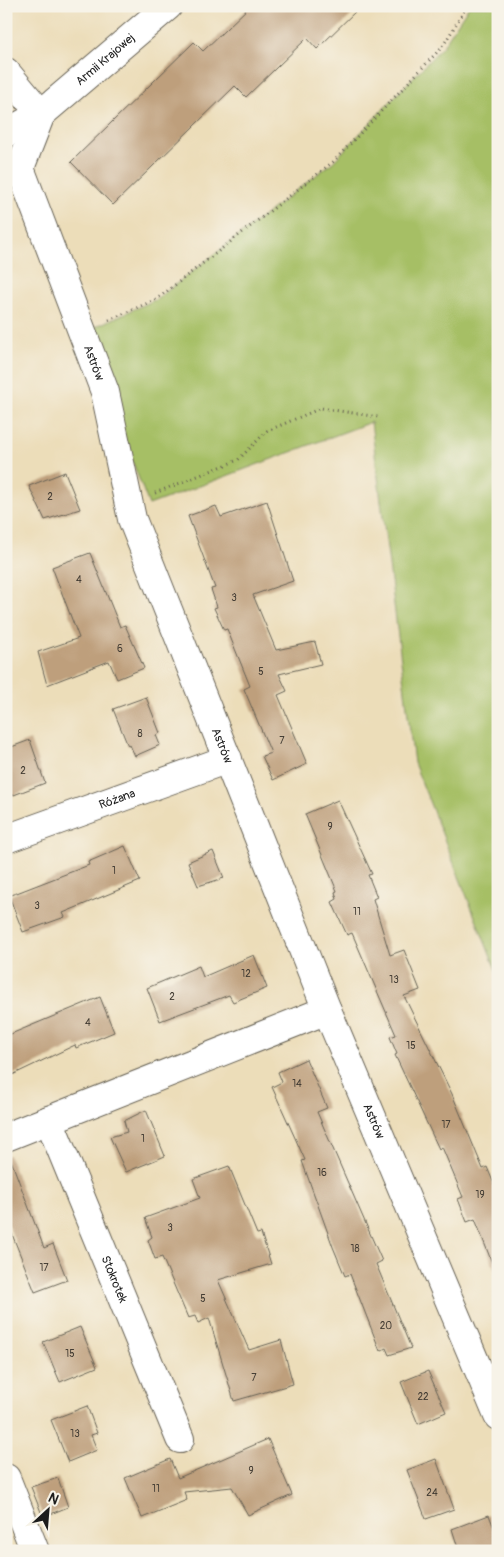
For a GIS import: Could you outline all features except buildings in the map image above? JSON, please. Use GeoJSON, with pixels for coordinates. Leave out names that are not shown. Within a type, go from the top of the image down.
{"type":"FeatureCollection","features":[{"type":"Feature","properties":{"kind":"street","name":"Armii Krajowej"},"geometry":{"type":"LineString","coordinates":[[6,133],[41,114],[168,6]]}},
{"type":"Feature","properties":{"kind":"street"},"geometry":{"type":"LineString","coordinates":[[6,72],[41,114]]}},
{"type":"Feature","properties":{"kind":"street","name":"Astrów"},"geometry":{"type":"LineString","coordinates":[[41,114],[20,168],[105,392],[132,519],[328,1010],[498,1416]]}},
{"type":"Feature","properties":{"kind":"street","name":"Różana"},"geometry":{"type":"LineString","coordinates":[[6,839],[228,760]]}},
{"type":"Feature","properties":{"kind":"street"},"geometry":{"type":"LineString","coordinates":[[6,1137],[328,1010]]}},
{"type":"Feature","properties":{"kind":"street","name":"Stokrotek"},"geometry":{"type":"LineString","coordinates":[[49,1120],[180,1439]]}},
{"type":"Feature","properties":{"kind":"street"},"geometry":{"type":"LineString","coordinates":[[6,1478],[36,1551]]}},
{"type":"Feature","properties":{"kind":"path"},"geometry":{"type":"LineString","coordinates":[[83,332],[156,299],[332,162],[443,46],[467,6]]}},
{"type":"Feature","properties":{"kind":"path"},"geometry":{"type":"LineString","coordinates":[[152,498],[156,492],[238,460],[267,431],[321,408],[378,417]]}},
{"type":"Feature","properties":{"kind":"green space"},"geometry":{"type":"Polygon","coordinates":[[[469,6],[498,6],[498,975],[414,763],[371,422],[149,505],[83,332],[157,299],[333,162],[443,46],[469,6]]]}}]}
